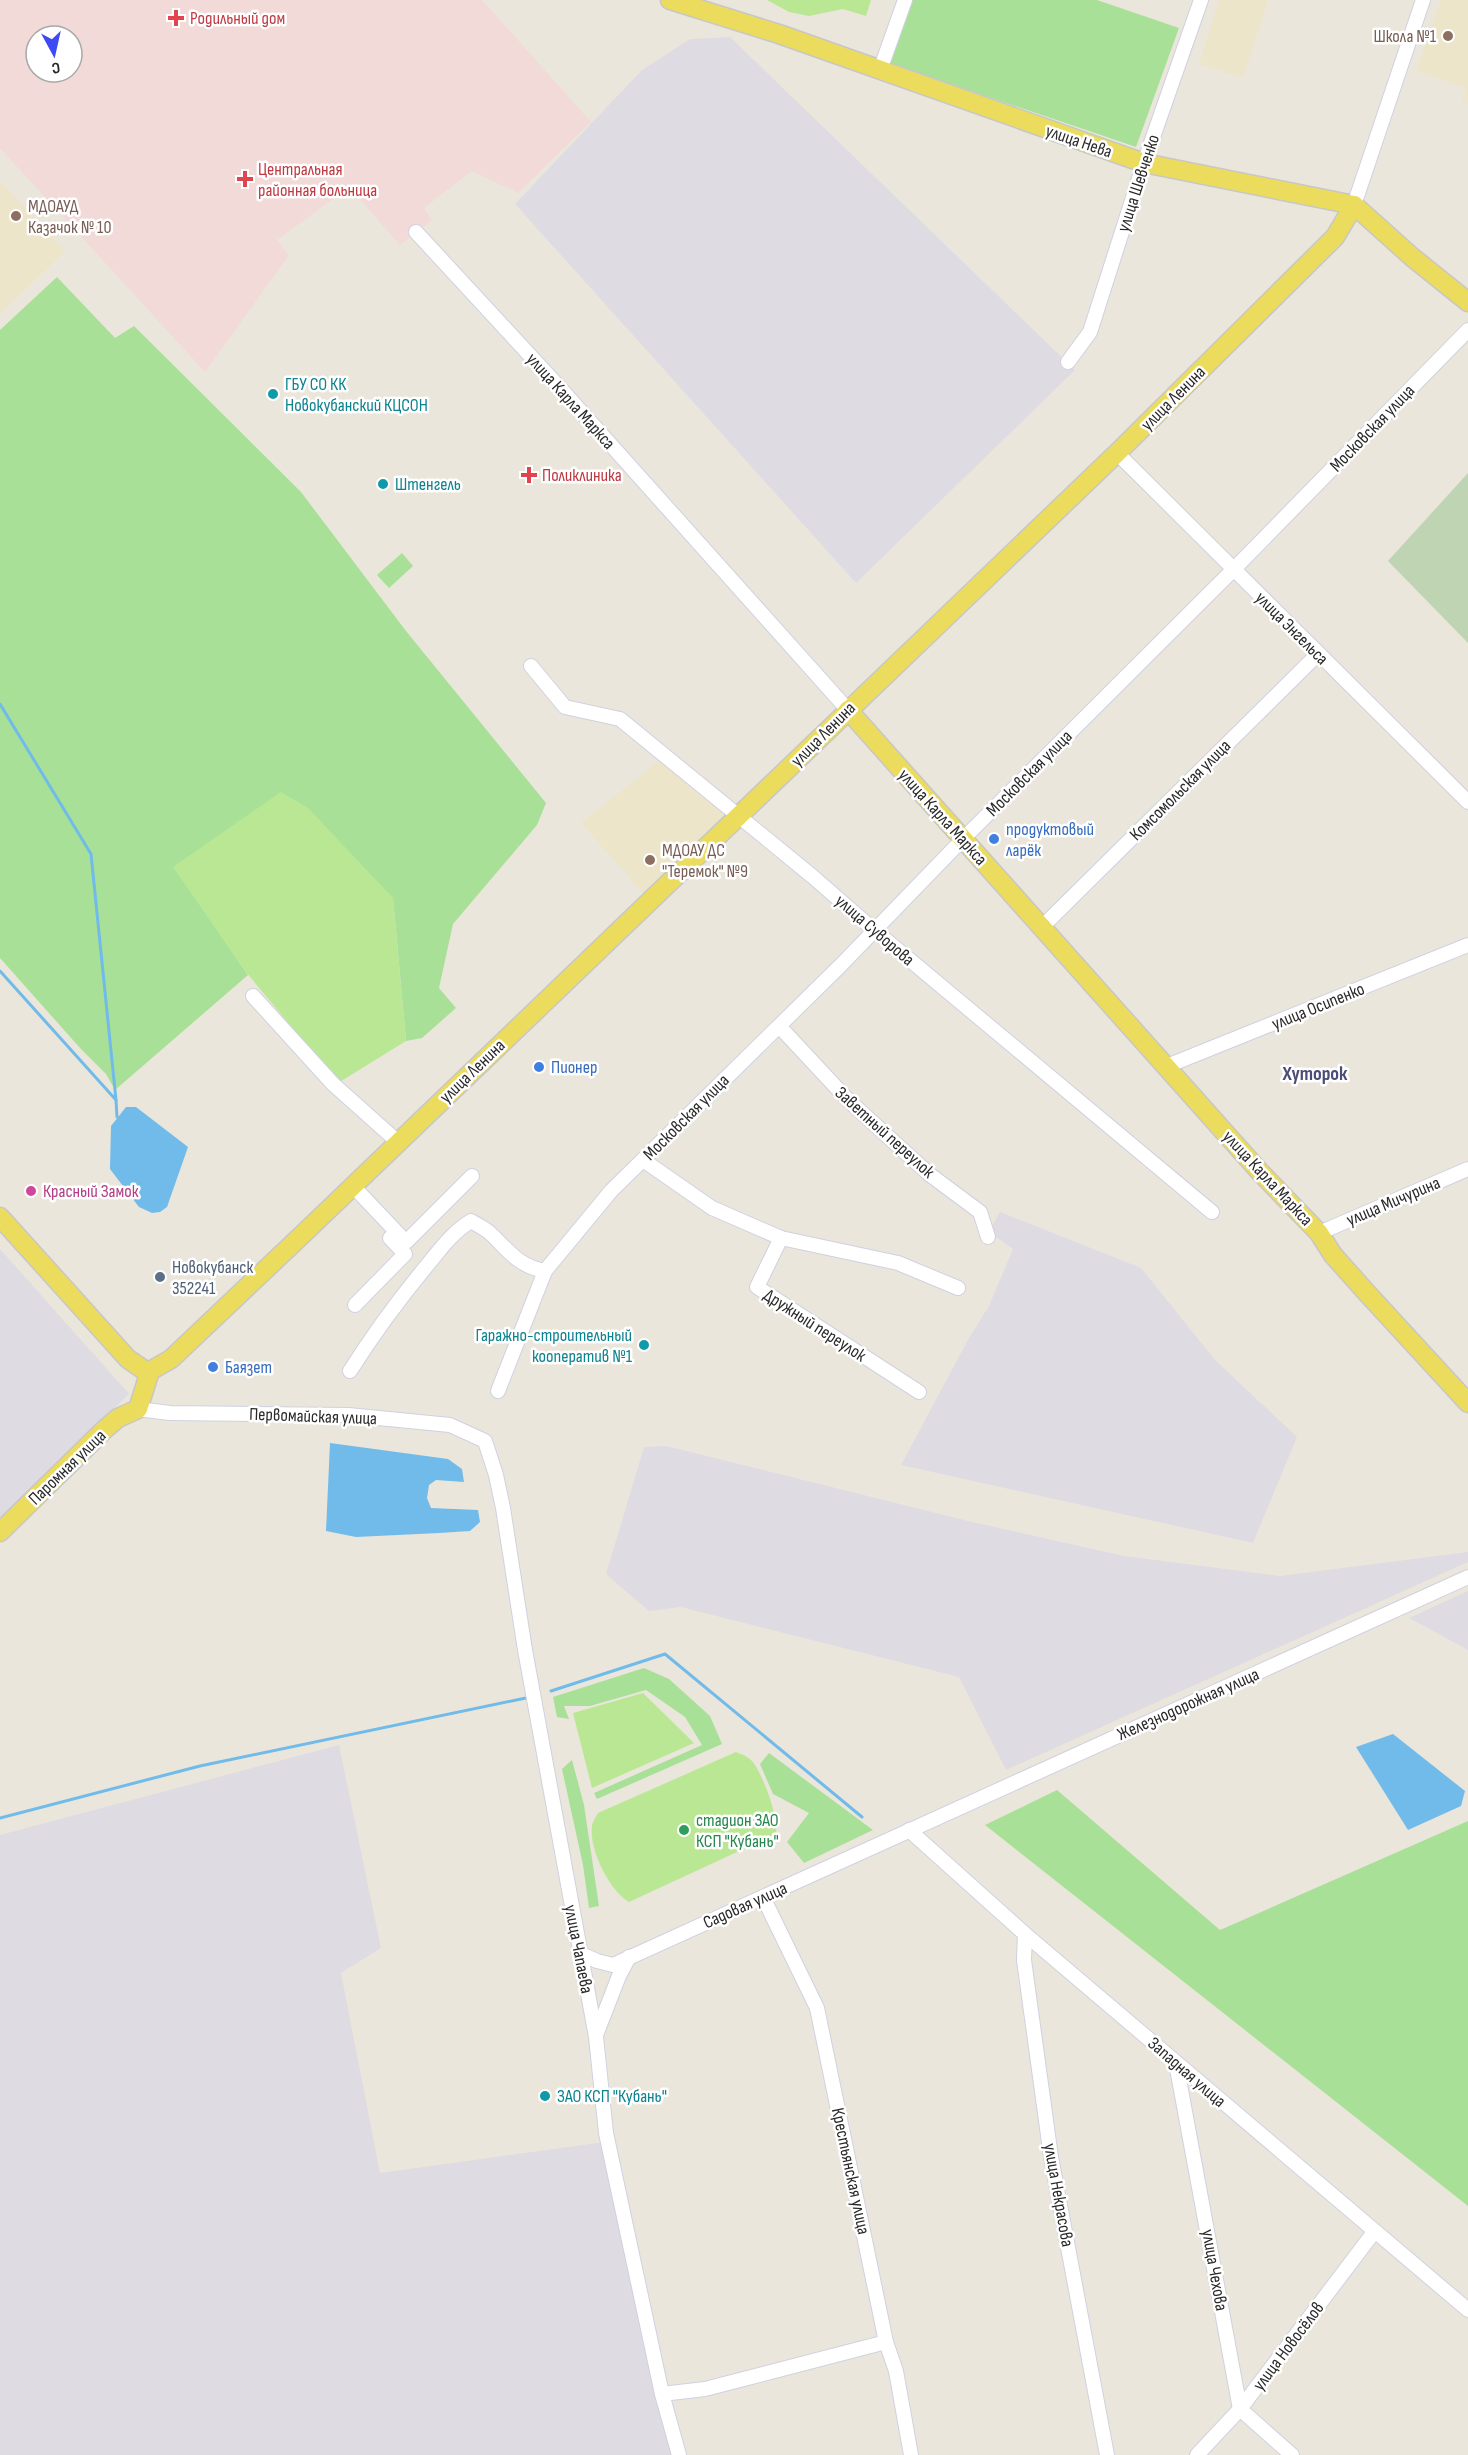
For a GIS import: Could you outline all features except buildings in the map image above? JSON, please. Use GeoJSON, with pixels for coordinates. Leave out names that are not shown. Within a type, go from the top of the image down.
{"type":"FeatureCollection","features":[{"type":"Feature","properties":{"kind":"main road","name":"улица Нева"},"geometry":{"type":"LineString","coordinates":[[672,0],[779,34],[1144,164],[1353,205]]}},
{"type":"Feature","properties":{"kind":"main road"},"geometry":{"type":"LineString","coordinates":[[1353,205],[1468,302]]}},
{"type":"Feature","properties":{"kind":"main road","name":"улица Ленина"},"geometry":{"type":"LineString","coordinates":[[150,1371],[171,1359],[740,817],[848,710],[1117,453],[1335,237],[1353,205]]}},
{"type":"Feature","properties":{"kind":"main road","name":"улица Карла Маркса"},"geometry":{"type":"LineString","coordinates":[[848,710],[1260,1172],[1319,1233],[1333,1255],[1359,1285],[1467,1401]]}},
{"type":"Feature","properties":{"kind":"main road"},"geometry":{"type":"LineString","coordinates":[[0,1217],[128,1359],[144,1370],[150,1371],[138,1410]]}},
{"type":"Feature","properties":{"kind":"main road","name":"Паромная улица"},"geometry":{"type":"LineString","coordinates":[[0,1532],[105,1429],[118,1418],[138,1410]]}},
{"type":"Feature","properties":{"kind":"street"},"geometry":{"type":"LineString","coordinates":[[880,70],[905,0]]}},
{"type":"Feature","properties":{"kind":"street","name":"улица Шевченко"},"geometry":{"type":"LineString","coordinates":[[1068,362],[1090,332],[1144,164],[1201,0]]}},
{"type":"Feature","properties":{"kind":"street","name":"улица Ленина"},"geometry":{"type":"LineString","coordinates":[[1353,205],[1423,0]]}},
{"type":"Feature","properties":{"kind":"street","name":"улица Карла Маркса"},"geometry":{"type":"LineString","coordinates":[[416,232],[561,389],[848,710]]}},
{"type":"Feature","properties":{"kind":"street","name":"Московская улица"},"geometry":{"type":"LineString","coordinates":[[498,1391],[545,1270],[611,1191],[779,1026],[1234,569],[1468,330]]}},
{"type":"Feature","properties":{"kind":"street","name":"улица Энгельса"},"geometry":{"type":"LineString","coordinates":[[1117,453],[1468,802]]}},
{"type":"Feature","properties":{"kind":"street","name":"Комсомольская улица"},"geometry":{"type":"LineString","coordinates":[[1043,926],[1318,654]]}},
{"type":"Feature","properties":{"kind":"street","name":"улица Суворова"},"geometry":{"type":"LineString","coordinates":[[531,666],[565,707],[620,719],[1212,1212]]}},
{"type":"Feature","properties":{"kind":"street","name":"улица Осипенко"},"geometry":{"type":"LineString","coordinates":[[1167,1066],[1468,945]]}},
{"type":"Feature","properties":{"kind":"street"},"geometry":{"type":"LineString","coordinates":[[253,996],[333,1084],[398,1142]]}},
{"type":"Feature","properties":{"kind":"street","name":"Заветный переулок"},"geometry":{"type":"LineString","coordinates":[[779,1026],[848,1100],[929,1174],[980,1212],[988,1237]]}},
{"type":"Feature","properties":{"kind":"street"},"geometry":{"type":"LineString","coordinates":[[643,1160],[712,1208],[781,1238],[898,1263],[958,1288]]}},
{"type":"Feature","properties":{"kind":"street","name":"улица Мичурина"},"geometry":{"type":"LineString","coordinates":[[1319,1233],[1468,1169]]}},
{"type":"Feature","properties":{"kind":"street"},"geometry":{"type":"LineString","coordinates":[[349,1188],[406,1242],[472,1176]]}},
{"type":"Feature","properties":{"kind":"street"},"geometry":{"type":"LineString","coordinates":[[349,1188],[405,1254],[355,1305]]}},
{"type":"Feature","properties":{"kind":"street"},"geometry":{"type":"LineString","coordinates":[[350,1371],[376,1329],[415,1280],[456,1230],[471,1221],[490,1233],[504,1249],[530,1268],[545,1270]]}},
{"type":"Feature","properties":{"kind":"street","name":"Дружный переулок"},"geometry":{"type":"LineString","coordinates":[[781,1238],[757,1287],[919,1392]]}},
{"type":"Feature","properties":{"kind":"street","name":"Первомайская улица"},"geometry":{"type":"LineString","coordinates":[[138,1410],[170,1413],[359,1416],[450,1425],[485,1442]]}},
{"type":"Feature","properties":{"kind":"street","name":"улица Чапаева"},"geometry":{"type":"LineString","coordinates":[[485,1442],[496,1475],[503,1508],[525,1650],[596,2037],[606,2133],[662,2394],[679,2455]]}},
{"type":"Feature","properties":{"kind":"street","name":"Железнодорожная улица"},"geometry":{"type":"LineString","coordinates":[[909,1830],[1468,1578]]}},
{"type":"Feature","properties":{"kind":"street","name":"Садовая улица"},"geometry":{"type":"LineString","coordinates":[[579,1953],[597,1962],[613,1965],[909,1830]]}},
{"type":"Feature","properties":{"kind":"street","name":"Западная улица"},"geometry":{"type":"LineString","coordinates":[[909,1830],[1025,1934],[1468,2310]]}},
{"type":"Feature","properties":{"kind":"street","name":"Крестьянская улица"},"geometry":{"type":"LineString","coordinates":[[763,1897],[817,2008],[886,2342],[896,2371],[911,2455]]}},
{"type":"Feature","properties":{"kind":"street","name":"улица Некрасова"},"geometry":{"type":"LineString","coordinates":[[1025,1934],[1024,1960],[1051,2157],[1107,2455]]}},
{"type":"Feature","properties":{"kind":"street"},"geometry":{"type":"LineString","coordinates":[[596,2037],[619,1976],[629,1957]]}},
{"type":"Feature","properties":{"kind":"street","name":"улица Чехова"},"geometry":{"type":"LineString","coordinates":[[1176,2062],[1240,2409]]}},
{"type":"Feature","properties":{"kind":"street","name":"улица Новосёлов"},"geometry":{"type":"LineString","coordinates":[[1197,2455],[1240,2409],[1374,2232]]}},
{"type":"Feature","properties":{"kind":"street"},"geometry":{"type":"LineString","coordinates":[[662,2394],[705,2389],[886,2342]]}},
{"type":"Feature","properties":{"kind":"street"},"geometry":{"type":"LineString","coordinates":[[1240,2409],[1292,2455]]}},
{"type":"Feature","properties":{"kind":"shaded area","name":"Центральная районная больница"},"geometry":{"type":"Polygon","coordinates":[[[0,0],[482,0],[591,122],[518,193],[472,171],[424,208],[432,220],[400,245],[349,187],[277,240],[289,255],[205,372],[0,148],[0,0]]]}},
{"type":"Feature","properties":{"kind":"shaded area"},"geometry":{"type":"Polygon","coordinates":[[[1219,0],[1268,0],[1243,78],[1199,64],[1219,0]]]}},
{"type":"Feature","properties":{"kind":"shaded area","name":"Школа №1"},"geometry":{"type":"Polygon","coordinates":[[[1441,0],[1468,0],[1468,104],[1462,102],[1466,88],[1416,71],[1441,0]]]}},
{"type":"Feature","properties":{"kind":"shaded area"},"geometry":{"type":"Polygon","coordinates":[[[730,37],[1075,370],[856,583],[515,204],[642,70],[690,39],[730,37]]]}},
{"type":"Feature","properties":{"kind":"shaded area","name":"МДОАУД Казачок № 10"},"geometry":{"type":"Polygon","coordinates":[[[0,181],[65,251],[0,314],[0,181]]]}},
{"type":"Feature","properties":{"kind":"shaded area","name":"МДОАУ ДС \"Теремок\" №9"},"geometry":{"type":"Polygon","coordinates":[[[659,761],[730,818],[647,897],[581,823],[659,761]]]}},
{"type":"Feature","properties":{"kind":"shaded area"},"geometry":{"type":"Polygon","coordinates":[[[1000,1212],[1141,1268],[1215,1360],[1297,1437],[1253,1543],[901,1465],[969,1338],[989,1306],[1013,1249],[989,1232],[1000,1212]]]}},
{"type":"Feature","properties":{"kind":"shaded area"},"geometry":{"type":"Polygon","coordinates":[[[0,1249],[129,1394],[0,1518],[0,1249]]]}},
{"type":"Feature","properties":{"kind":"shaded area"},"geometry":{"type":"Polygon","coordinates":[[[666,1446],[968,1521],[1124,1556],[1280,1576],[1468,1552],[1468,1562],[1006,1770],[959,1677],[681,1607],[649,1611],[606,1574],[644,1447],[666,1446]]]}},
{"type":"Feature","properties":{"kind":"shaded area"},"geometry":{"type":"Polygon","coordinates":[[[1468,1591],[1468,1650],[1409,1618],[1468,1591]]]}},
{"type":"Feature","properties":{"kind":"shaded area","name":"ЗАО КСП \"Кубань\""},"geometry":{"type":"Polygon","coordinates":[[[339,1745],[381,1948],[341,1973],[380,2173],[605,2142],[675,2455],[0,2455],[0,1835],[339,1745]]]}},
{"type":"Feature","properties":{"kind":"green space"},"geometry":{"type":"Polygon","coordinates":[[[767,0],[871,0],[866,16],[843,9],[809,16],[789,12],[767,0]]]}},
{"type":"Feature","properties":{"kind":"green space"},"geometry":{"type":"Polygon","coordinates":[[[910,0],[1097,0],[1179,28],[1136,147],[888,63],[910,0]]]}},
{"type":"Feature","properties":{"kind":"green space"},"geometry":{"type":"Polygon","coordinates":[[[57,277],[115,338],[134,326],[301,492],[406,631],[546,803],[537,825],[453,924],[439,988],[456,1008],[422,1038],[406,1041],[393,898],[257,811],[174,867],[248,975],[115,1090],[106,1074],[0,958],[0,330],[57,277]]]}},
{"type":"Feature","properties":{"kind":"green space"},"geometry":{"type":"Polygon","coordinates":[[[1468,473],[1468,643],[1388,561],[1468,473]]]}},
{"type":"Feature","properties":{"kind":"green space"},"geometry":{"type":"Polygon","coordinates":[[[402,553],[413,566],[389,588],[377,575],[402,553]]]}},
{"type":"Feature","properties":{"kind":"green space"},"geometry":{"type":"Polygon","coordinates":[[[281,792],[308,808],[393,898],[406,1041],[338,1083],[246,972],[173,867],[281,792]]]}},
{"type":"Feature","properties":{"kind":"green space"},"geometry":{"type":"Polygon","coordinates":[[[644,1668],[669,1679],[710,1716],[722,1744],[597,1799],[594,1793],[702,1745],[685,1717],[646,1690],[590,1706],[564,1706],[569,1719],[557,1717],[553,1697],[644,1668]]]}},
{"type":"Feature","properties":{"kind":"green space"},"geometry":{"type":"Polygon","coordinates":[[[643,1693],[694,1743],[592,1788],[573,1713],[643,1693]]]}},
{"type":"Feature","properties":{"kind":"green space","name":"стадион ЗАО КСП \"Кубань\""},"geometry":{"type":"Polygon","coordinates":[[[736,1752],[751,1760],[759,1772],[773,1808],[776,1834],[629,1902],[622,1897],[608,1880],[597,1858],[592,1827],[598,1813],[736,1752]]]}},
{"type":"Feature","properties":{"kind":"green space"},"geometry":{"type":"Polygon","coordinates":[[[769,1753],[873,1830],[804,1863],[787,1842],[809,1813],[773,1794],[760,1764],[769,1753]]]}},
{"type":"Feature","properties":{"kind":"green space"},"geometry":{"type":"Polygon","coordinates":[[[572,1760],[584,1805],[599,1906],[589,1908],[583,1865],[562,1769],[572,1760]]]}},
{"type":"Feature","properties":{"kind":"green space"},"geometry":{"type":"Polygon","coordinates":[[[1057,1790],[1220,1930],[1468,1821],[1468,2206],[985,1825],[1057,1790]]]}},
{"type":"Feature","properties":{"kind":"water"},"geometry":{"type":"Polygon","coordinates":[[[126,1107],[136,1107],[188,1147],[167,1207],[160,1212],[152,1213],[139,1207],[110,1169],[111,1126],[126,1107]]]}},
{"type":"Feature","properties":{"kind":"water"},"geometry":{"type":"Polygon","coordinates":[[[330,1443],[448,1459],[462,1469],[464,1482],[436,1480],[429,1485],[427,1498],[431,1508],[478,1510],[480,1522],[470,1531],[439,1533],[356,1537],[326,1531],[330,1443]]]}},
{"type":"Feature","properties":{"kind":"water"},"geometry":{"type":"Polygon","coordinates":[[[1393,1734],[1465,1791],[1461,1806],[1408,1830],[1356,1747],[1393,1734]]]}},
{"type":"Feature","properties":{"kind":"waterway"},"geometry":{"type":"LineString","coordinates":[[0,704],[91,854],[116,1100]]}},
{"type":"Feature","properties":{"kind":"waterway"},"geometry":{"type":"LineString","coordinates":[[0,971],[116,1100],[117,1117]]}},
{"type":"Feature","properties":{"kind":"waterway"},"geometry":{"type":"LineString","coordinates":[[551,1691],[665,1654],[862,1817]]}},
{"type":"Feature","properties":{"kind":"waterway"},"geometry":{"type":"LineString","coordinates":[[0,1818],[200,1766],[526,1698]]}},
{"type":"Feature","properties":{"kind":"place","name":"Родильный дом"},"geometry":{"type":"Point","coordinates":[176,18]}},
{"type":"Feature","properties":{"kind":"place","name":"Школа №1"},"geometry":{"type":"Point","coordinates":[1448,36]}},
{"type":"Feature","properties":{"kind":"place","name":"Центральная районная больница"},"geometry":{"type":"Point","coordinates":[245,179]}},
{"type":"Feature","properties":{"kind":"place","name":"МДОАУД Казачок № 10"},"geometry":{"type":"Point","coordinates":[16,216]}},
{"type":"Feature","properties":{"kind":"place","name":"ГБУ СО КК Новокубанский КЦСОН"},"geometry":{"type":"Point","coordinates":[273,394]}},
{"type":"Feature","properties":{"kind":"place","name":"Поликлиника"},"geometry":{"type":"Point","coordinates":[529,475]}},
{"type":"Feature","properties":{"kind":"place","name":"Штенгель"},"geometry":{"type":"Point","coordinates":[383,484]}},
{"type":"Feature","properties":{"kind":"place","name":"продуктовый ларёк"},"geometry":{"type":"Point","coordinates":[994,839]}},
{"type":"Feature","properties":{"kind":"place","name":"МДОАУ ДС \"Теремок\" №9"},"geometry":{"type":"Point","coordinates":[650,860]}},
{"type":"Feature","properties":{"kind":"place","name":"Пионер"},"geometry":{"type":"Point","coordinates":[539,1067]}},
{"type":"Feature","properties":{"kind":"place","name":"Красный Замок"},"geometry":{"type":"Point","coordinates":[31,1191]}},
{"type":"Feature","properties":{"kind":"place","name":"Новокубанск 352241"},"geometry":{"type":"Point","coordinates":[160,1277]}},
{"type":"Feature","properties":{"kind":"place","name":"Гаражно-строительный кооператив №1"},"geometry":{"type":"Point","coordinates":[644,1345]}},
{"type":"Feature","properties":{"kind":"place","name":"Баязет"},"geometry":{"type":"Point","coordinates":[213,1367]}},
{"type":"Feature","properties":{"kind":"place","name":"стадион ЗАО КСП \"Кубань\""},"geometry":{"type":"Point","coordinates":[684,1830]}},
{"type":"Feature","properties":{"kind":"place","name":"ЗАО КСП \"Кубань\""},"geometry":{"type":"Point","coordinates":[545,2096]}},
{"type":"Feature","properties":{"kind":"district","name":"Хуторок"},"geometry":{"type":"Point","coordinates":[1315,1073]}}]}
